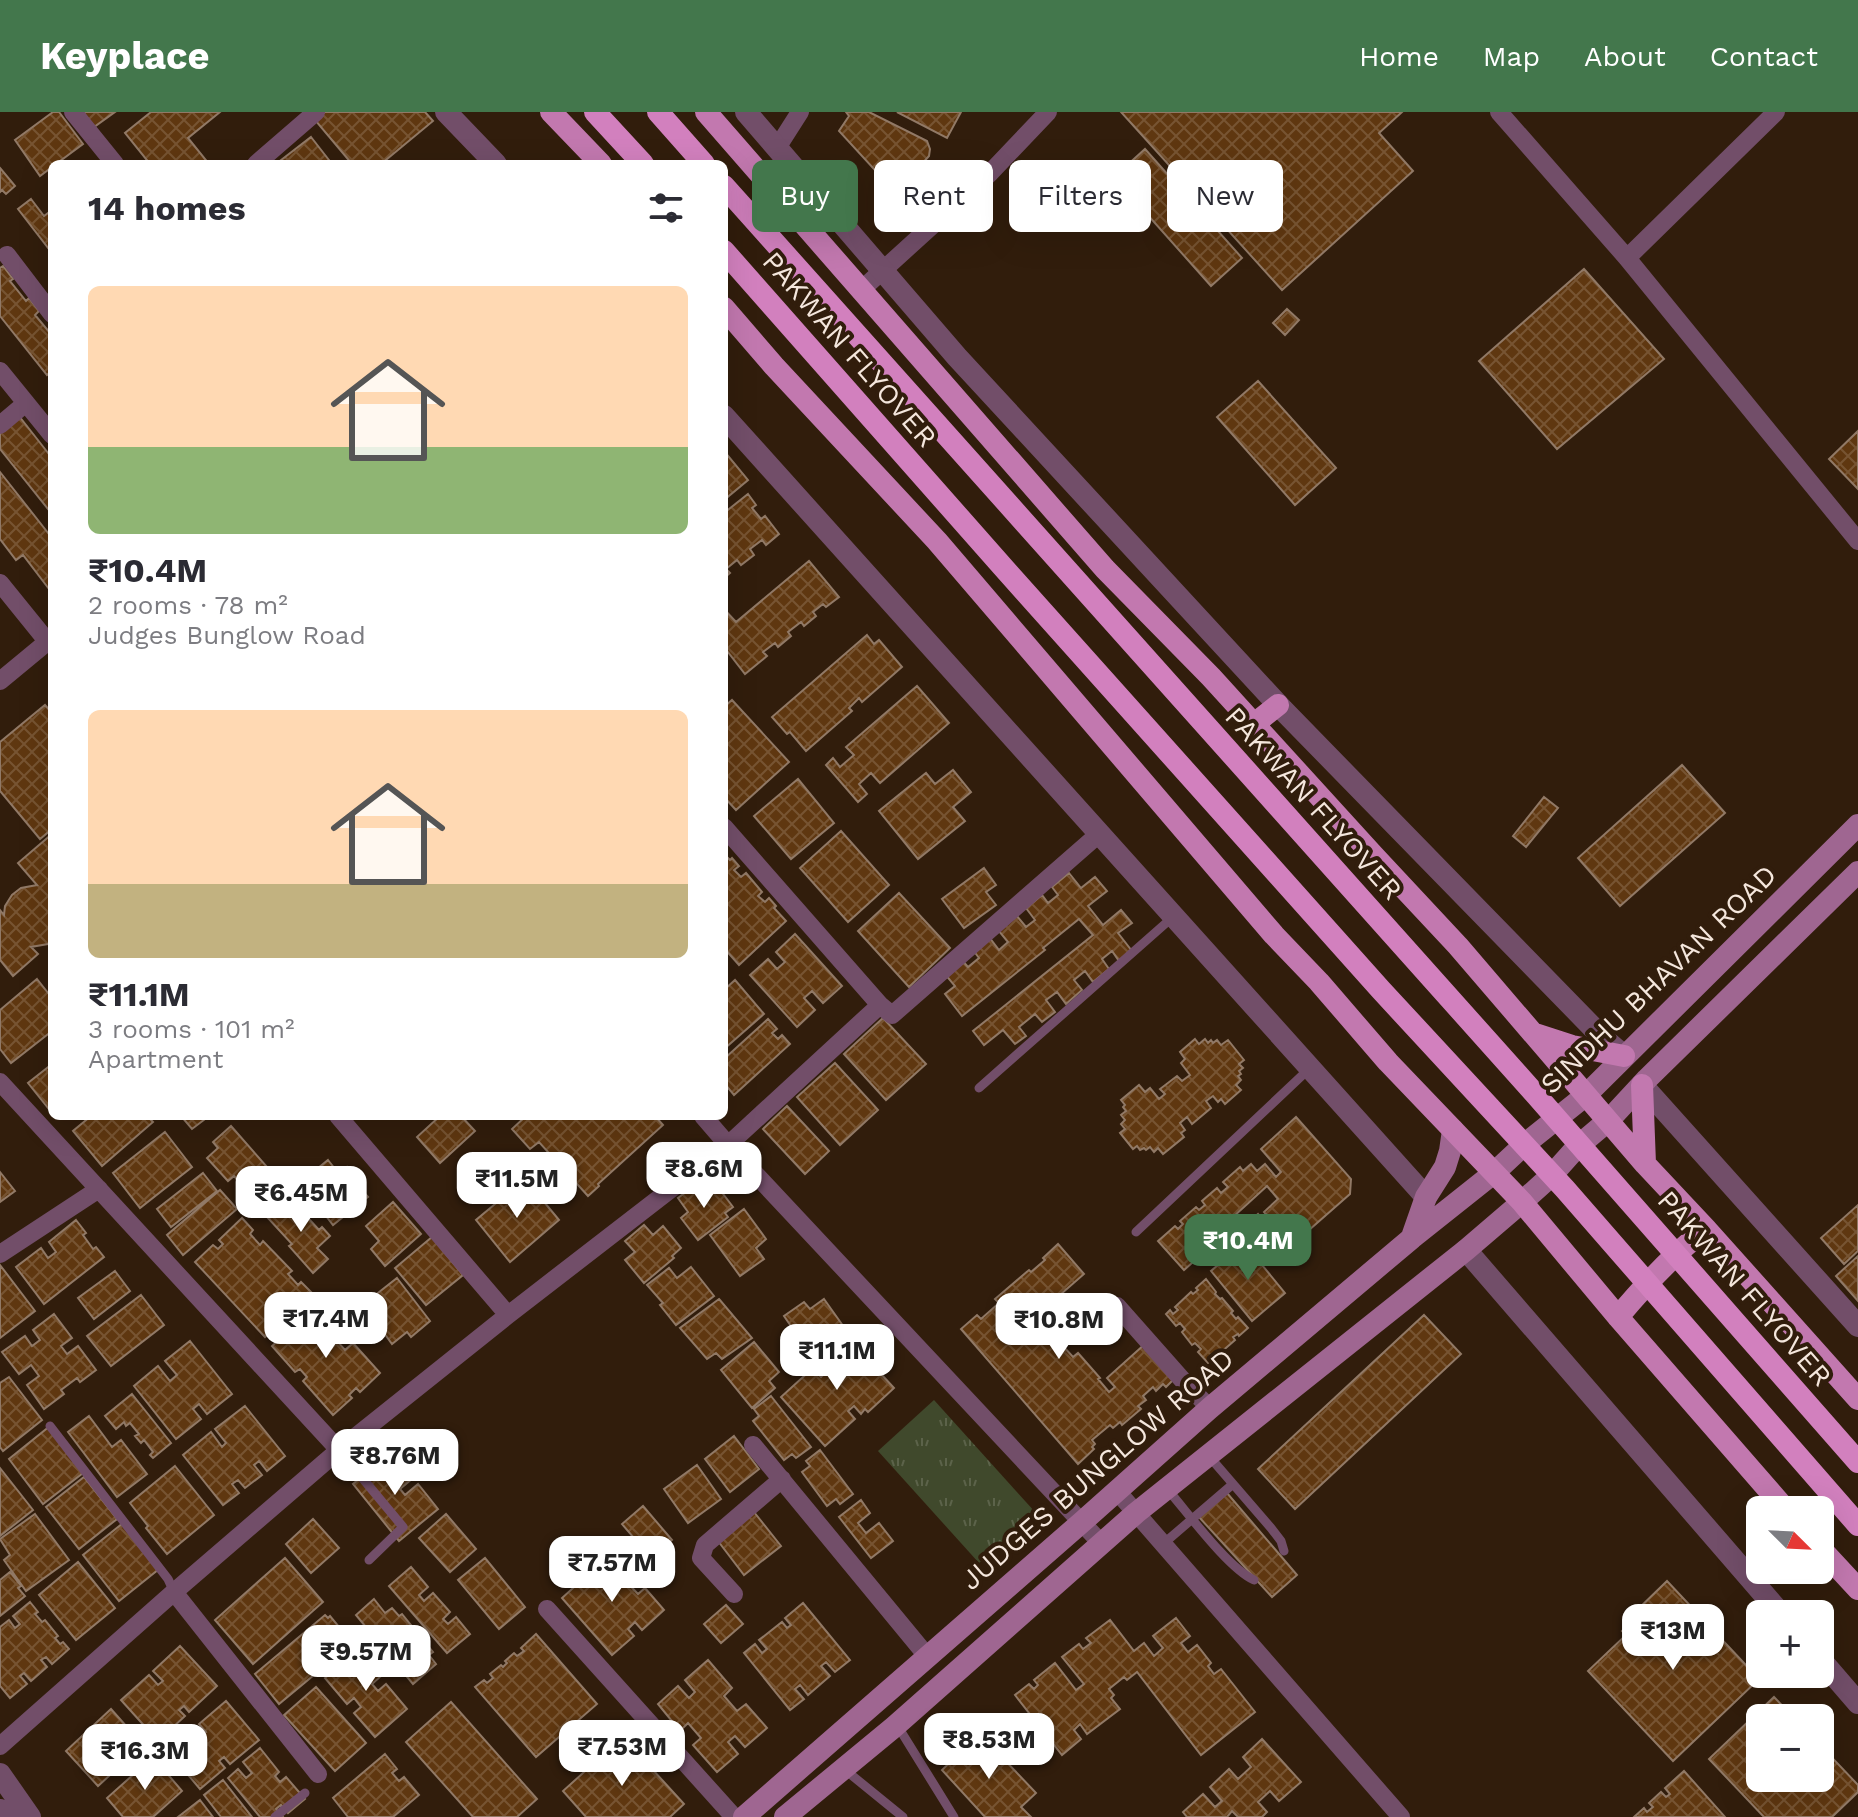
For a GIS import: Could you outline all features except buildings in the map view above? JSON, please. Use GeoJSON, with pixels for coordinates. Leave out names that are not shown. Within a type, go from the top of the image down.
{"type":"FeatureCollection","features":[{"type":"Feature","properties":{"kind":"highway"},"geometry":{"type":"LineString","coordinates":[[595,112],[639,160]]}},
{"type":"Feature","properties":{"kind":"highway"},"geometry":{"type":"LineString","coordinates":[[658,112],[700,160]]}},
{"type":"Feature","properties":{"kind":"highway","name":"PAKWAN FLYOVER"},"geometry":{"type":"LineString","coordinates":[[728,190],[1536,1095],[1858,1462]]}},
{"type":"Feature","properties":{"kind":"highway","name":"PAKWAN FLYOVER"},"geometry":{"type":"LineString","coordinates":[[728,256],[1360,967],[1565,1189],[1858,1525]]}},
{"type":"Feature","properties":{"kind":"main road"},"geometry":{"type":"LineString","coordinates":[[551,112],[597,160]]}},
{"type":"Feature","properties":{"kind":"main road"},"geometry":{"type":"LineString","coordinates":[[706,112],[1105,569],[1211,677],[1458,946],[1645,1164],[1858,1399]]}},
{"type":"Feature","properties":{"kind":"main road"},"geometry":{"type":"LineString","coordinates":[[728,313],[937,541],[1274,935],[1388,1062],[1522,1202],[1774,1496]]}},
{"type":"Feature","properties":{"kind":"main road"},"geometry":{"type":"LineString","coordinates":[[1254,724],[1278,705]]}},
{"type":"Feature","properties":{"kind":"main road","name":"SINDHU BHAVAN ROAD"},"geometry":{"type":"LineString","coordinates":[[1495,1172],[1585,1096],[1858,825]]}},
{"type":"Feature","properties":{"kind":"main road"},"geometry":{"type":"LineString","coordinates":[[1522,1202],[1609,1120],[1858,872]]}},
{"type":"Feature","properties":{"kind":"main road"},"geometry":{"type":"LineString","coordinates":[[1534,1034],[1572,1046],[1624,1056]]}},
{"type":"Feature","properties":{"kind":"main road"},"geometry":{"type":"LineString","coordinates":[[1642,1085],[1645,1164]]}},
{"type":"Feature","properties":{"kind":"main road"},"geometry":{"type":"LineString","coordinates":[[1412,1238],[1426,1197],[1445,1167],[1453,1130]]}},
{"type":"Feature","properties":{"kind":"main road","name":"JUDGES BUNGLOW ROAD"},"geometry":{"type":"LineString","coordinates":[[744,1817],[1210,1408],[1495,1172]]}},
{"type":"Feature","properties":{"kind":"main road","name":"JUDGES BUNGLOW ROAD"},"geometry":{"type":"LineString","coordinates":[[785,1817],[897,1725],[1136,1513],[1522,1202]]}},
{"type":"Feature","properties":{"kind":"main road"},"geometry":{"type":"LineString","coordinates":[[1618,1317],[1680,1250],[1706,1229]]}},
{"type":"Feature","properties":{"kind":"main road"},"geometry":{"type":"LineString","coordinates":[[1834,1563],[1858,1589]]}},
{"type":"Feature","properties":{"kind":"street"},"geometry":{"type":"LineString","coordinates":[[73,112],[112,160]]}},
{"type":"Feature","properties":{"kind":"street"},"geometry":{"type":"LineString","coordinates":[[261,160],[316,112]]}},
{"type":"Feature","properties":{"kind":"street"},"geometry":{"type":"LineString","coordinates":[[446,112],[492,160]]}},
{"type":"Feature","properties":{"kind":"street"},"geometry":{"type":"LineString","coordinates":[[746,112],[957,357],[1278,705],[1624,1056]]}},
{"type":"Feature","properties":{"kind":"street"},"geometry":{"type":"LineString","coordinates":[[777,148],[800,112]]}},
{"type":"Feature","properties":{"kind":"street"},"geometry":{"type":"LineString","coordinates":[[860,291],[990,173],[1048,112]]}},
{"type":"Feature","properties":{"kind":"street"},"geometry":{"type":"LineString","coordinates":[[1499,112],[1627,258],[1858,541]]}},
{"type":"Feature","properties":{"kind":"street"},"geometry":{"type":"LineString","coordinates":[[1627,258],[1776,112]]}},
{"type":"Feature","properties":{"kind":"street"},"geometry":{"type":"LineString","coordinates":[[7,255],[48,309]]}},
{"type":"Feature","properties":{"kind":"street"},"geometry":{"type":"LineString","coordinates":[[0,371],[48,430]]}},
{"type":"Feature","properties":{"kind":"street"},"geometry":{"type":"LineString","coordinates":[[0,425],[26,403]]}},
{"type":"Feature","properties":{"kind":"street"},"geometry":{"type":"LineString","coordinates":[[728,420],[1426,1197]]}},
{"type":"Feature","properties":{"kind":"street"},"geometry":{"type":"LineString","coordinates":[[0,583],[48,638]]}},
{"type":"Feature","properties":{"kind":"street"},"geometry":{"type":"LineString","coordinates":[[0,681],[48,642]]}},
{"type":"Feature","properties":{"kind":"street"},"geometry":{"type":"LineString","coordinates":[[728,832],[892,1015],[1100,833]]}},
{"type":"Feature","properties":{"kind":"street"},"geometry":{"type":"LineString","coordinates":[[0,1746],[339,1450],[728,1145],[880,1005]]}},
{"type":"Feature","properties":{"kind":"street"},"geometry":{"type":"LineString","coordinates":[[0,1082],[339,1450]]}},
{"type":"Feature","properties":{"kind":"street"},"geometry":{"type":"LineString","coordinates":[[1642,1085],[1858,1326]]}},
{"type":"Feature","properties":{"kind":"street"},"geometry":{"type":"LineString","coordinates":[[341,1120],[508,1315]]}},
{"type":"Feature","properties":{"kind":"street"},"geometry":{"type":"LineString","coordinates":[[706,1120],[1101,1543]]}},
{"type":"Feature","properties":{"kind":"street"},"geometry":{"type":"LineString","coordinates":[[0,1254],[99,1189]]}},
{"type":"Feature","properties":{"kind":"street"},"geometry":{"type":"LineString","coordinates":[[1466,1250],[1769,1600]]}},
{"type":"Feature","properties":{"kind":"street"},"geometry":{"type":"LineString","coordinates":[[1117,1306],[1210,1408]]}},
{"type":"Feature","properties":{"kind":"street"},"geometry":{"type":"LineString","coordinates":[[753,1445],[927,1656]]}},
{"type":"Feature","properties":{"kind":"street"},"geometry":{"type":"LineString","coordinates":[[734,1594],[701,1558],[705,1545],[782,1479]]}},
{"type":"Feature","properties":{"kind":"street"},"geometry":{"type":"LineString","coordinates":[[1116,1490],[1401,1817]]}},
{"type":"Feature","properties":{"kind":"street"},"geometry":{"type":"LineString","coordinates":[[174,1592],[318,1774]]}},
{"type":"Feature","properties":{"kind":"street"},"geometry":{"type":"LineString","coordinates":[[547,1609],[734,1817]]}},
{"type":"Feature","properties":{"kind":"street"},"geometry":{"type":"LineString","coordinates":[[1834,1675],[1858,1703]]}},
{"type":"Feature","properties":{"kind":"street"},"geometry":{"type":"LineString","coordinates":[[0,1774],[30,1817]]}},
{"type":"Feature","properties":{"kind":"street"},"geometry":{"type":"LineString","coordinates":[[0,1810],[6,1817]]}},
{"type":"Feature","properties":{"kind":"lane"},"geometry":{"type":"LineString","coordinates":[[979,1088],[1174,916]]}},
{"type":"Feature","properties":{"kind":"lane"},"geometry":{"type":"LineString","coordinates":[[1136,1232],[1310,1068]]}},
{"type":"Feature","properties":{"kind":"lane"},"geometry":{"type":"LineString","coordinates":[[50,1426],[168,1579],[174,1592]]}},
{"type":"Feature","properties":{"kind":"lane"},"geometry":{"type":"LineString","coordinates":[[339,1450],[403,1527],[369,1560]]}},
{"type":"Feature","properties":{"kind":"lane"},"geometry":{"type":"LineString","coordinates":[[1208,1455],[1271,1528],[1284,1551]]}},
{"type":"Feature","properties":{"kind":"lane"},"geometry":{"type":"LineString","coordinates":[[1163,1544],[1233,1484]]}},
{"type":"Feature","properties":{"kind":"lane"},"geometry":{"type":"LineString","coordinates":[[1167,1488],[1229,1561],[1254,1580]]}},
{"type":"Feature","properties":{"kind":"lane"},"geometry":{"type":"LineString","coordinates":[[897,1725],[954,1817]]}},
{"type":"Feature","properties":{"kind":"lane"},"geometry":{"type":"LineString","coordinates":[[844,1769],[903,1817]]}},
{"type":"Feature","properties":{"kind":"lane"},"geometry":{"type":"LineString","coordinates":[[275,1817],[305,1793]]}},
{"type":"Feature","properties":{"kind":"green space"},"geometry":{"type":"Polygon","coordinates":[[[934,1400],[1035,1512],[979,1563],[878,1451],[934,1400]]]}}]}
